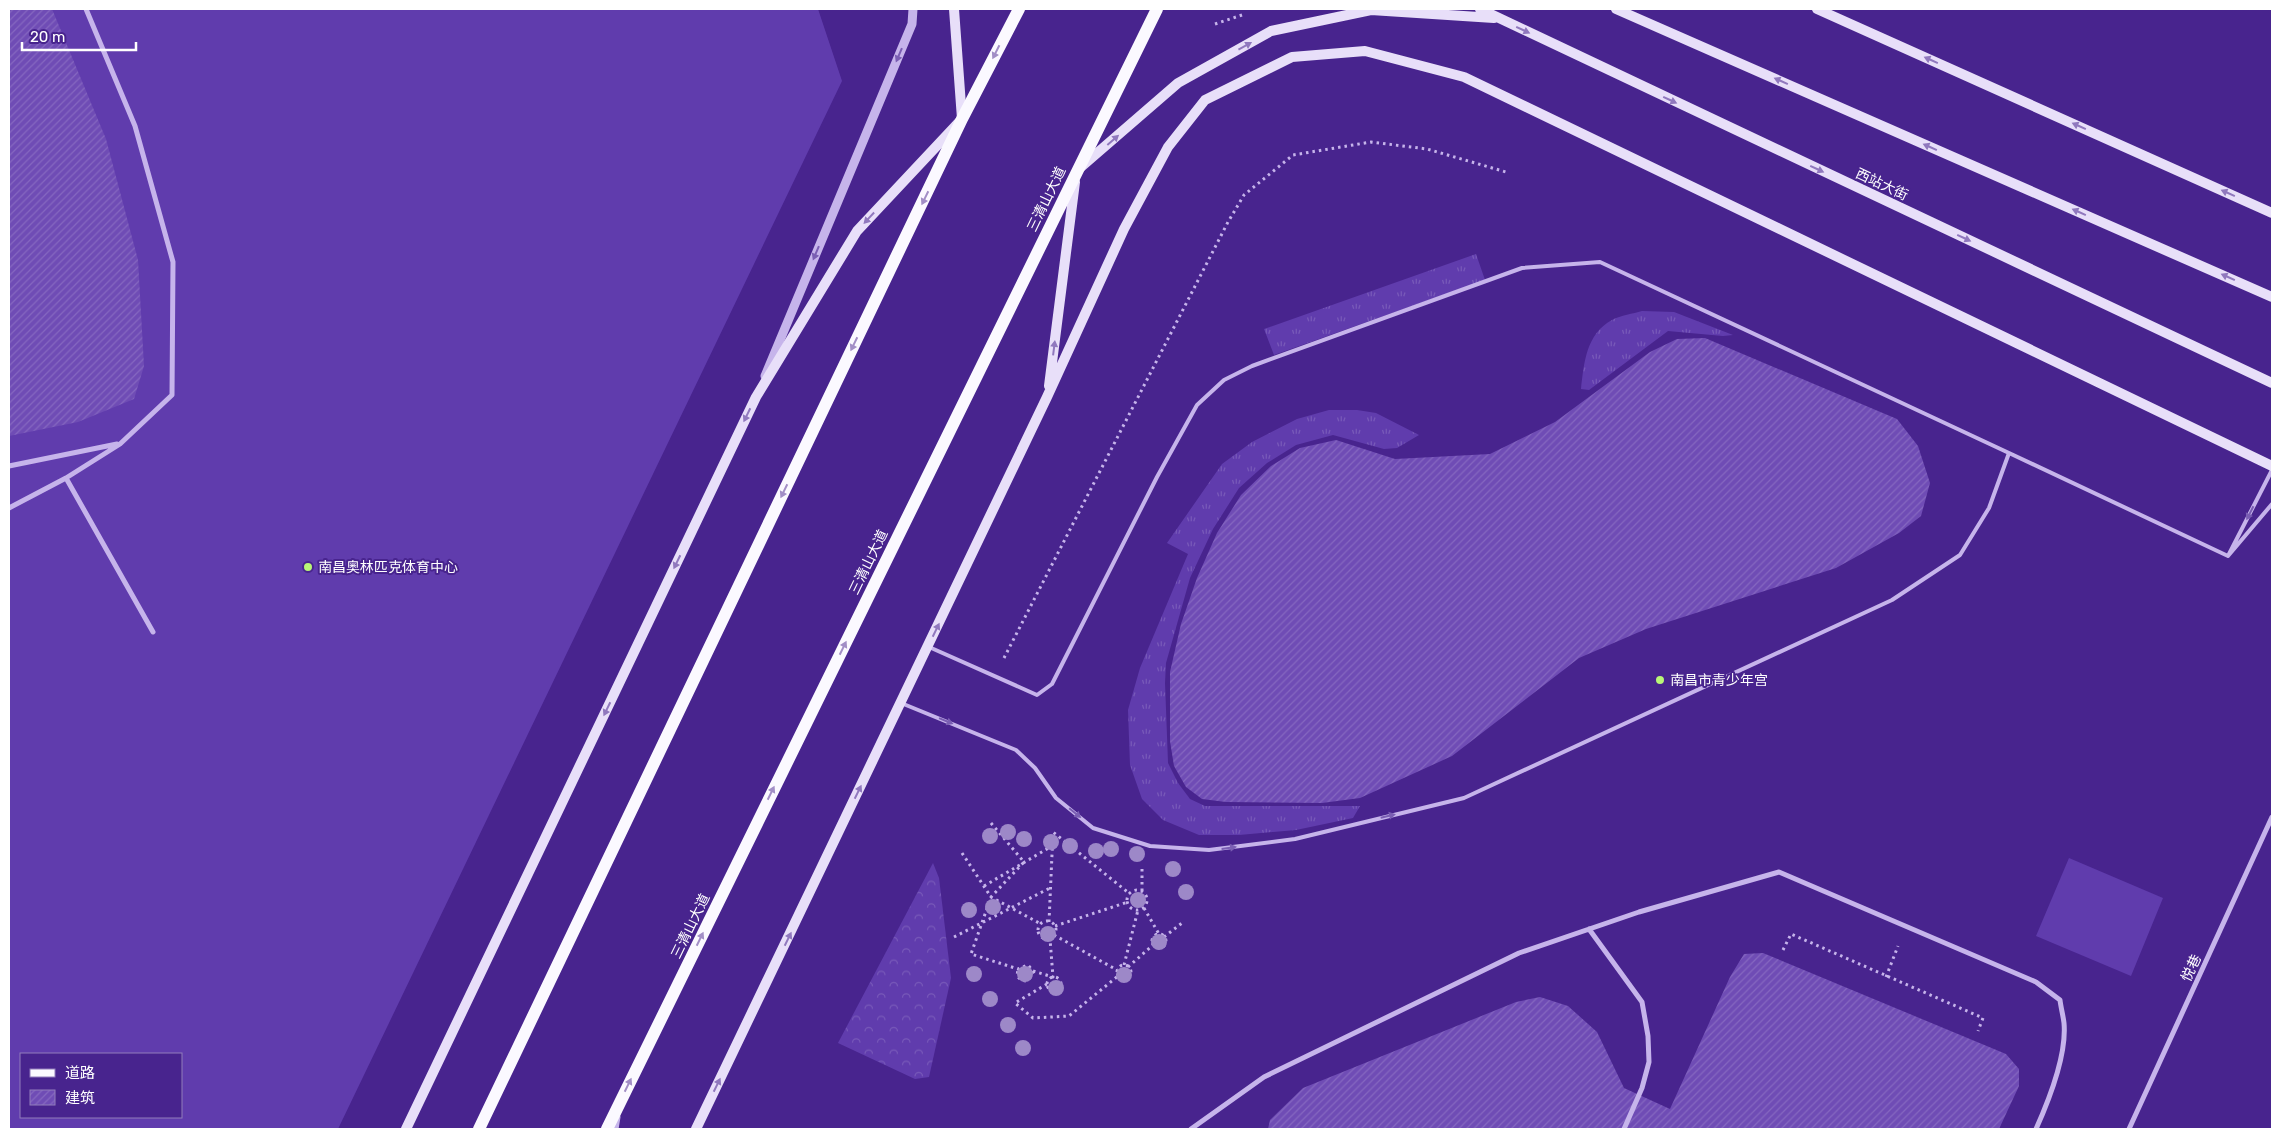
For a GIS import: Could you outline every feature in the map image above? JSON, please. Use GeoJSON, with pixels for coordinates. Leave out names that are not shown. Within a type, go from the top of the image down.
{"type":"FeatureCollection","features":[{"type":"Feature","properties":{"kind":"main road"},"geometry":{"type":"LineString","coordinates":[[406,1129],[756,397],[857,231],[962,119],[954,9]]}},
{"type":"Feature","properties":{"kind":"main road"},"geometry":{"type":"LineString","coordinates":[[479,1129],[962,119],[1019,9]]}},
{"type":"Feature","properties":{"kind":"main road","name":"三清山大道"},"geometry":{"type":"LineString","coordinates":[[607,1129],[1156,9]]}},
{"type":"Feature","properties":{"kind":"main road","name":"西站大街"},"geometry":{"type":"LineString","coordinates":[[1480,9],[2272,383]]}},
{"type":"Feature","properties":{"kind":"main road"},"geometry":{"type":"LineString","coordinates":[[1616,9],[2272,297]]}},
{"type":"Feature","properties":{"kind":"main road"},"geometry":{"type":"LineString","coordinates":[[1817,9],[2272,213]]}},
{"type":"Feature","properties":{"kind":"main road"},"geometry":{"type":"LineString","coordinates":[[1047,397],[1076,172],[1178,84],[1271,31],[1371,10],[1498,19]]}},
{"type":"Feature","properties":{"kind":"main road"},"geometry":{"type":"LineString","coordinates":[[696,1129],[1047,397],[1128,220],[1168,147],[1205,100],[1292,57],[1365,51],[1464,77],[2272,468]]}},
{"type":"Feature","properties":{"kind":"street"},"geometry":{"type":"LineString","coordinates":[[9,508],[66,478],[120,444],[172,395],[173,262],[135,126],[86,9]]}},
{"type":"Feature","properties":{"kind":"street"},"geometry":{"type":"LineString","coordinates":[[756,397],[912,24],[913,9]]}},
{"type":"Feature","properties":{"kind":"street"},"geometry":{"type":"LineString","coordinates":[[9,466],[120,444]]}},
{"type":"Feature","properties":{"kind":"street"},"geometry":{"type":"LineString","coordinates":[[66,478],[154,632]]}},
{"type":"Feature","properties":{"kind":"street","name":"悦巷"},"geometry":{"type":"LineString","coordinates":[[2129,1129],[2272,817]]}},
{"type":"Feature","properties":{"kind":"street"},"geometry":{"type":"LineString","coordinates":[[1192,1129],[1264,1077],[1520,953],[1639,912],[1779,872],[2036,982],[2060,1000],[2064,1024],[2060,1057],[2051,1096],[2036,1129]]}},
{"type":"Feature","properties":{"kind":"street"},"geometry":{"type":"LineString","coordinates":[[1589,929],[1642,1002],[1648,1036],[1649,1062],[1642,1088],[1624,1129]]}},
{"type":"Feature","properties":{"kind":"street"},"geometry":{"type":"LineString","coordinates":[[616,1129],[619,1105]]}},
{"type":"Feature","properties":{"kind":"lane"},"geometry":{"type":"LineString","coordinates":[[928,646],[1037,696],[1052,684],[1157,477],[1197,405],[1224,380],[1252,366],[1522,268],[1600,262],[2228,556]]}},
{"type":"Feature","properties":{"kind":"lane"},"geometry":{"type":"LineString","coordinates":[[901,703],[1016,750],[1035,768],[1056,798],[1093,828],[1150,846],[1209,850],[1295,838],[1464,798],[1892,600],[1960,555],[1989,508],[2009,453]]}},
{"type":"Feature","properties":{"kind":"lane"},"geometry":{"type":"LineString","coordinates":[[2228,556],[2272,468]]}},
{"type":"Feature","properties":{"kind":"lane"},"geometry":{"type":"LineString","coordinates":[[2228,556],[2272,504]]}},
{"type":"Feature","properties":{"kind":"path"},"geometry":{"type":"LineString","coordinates":[[1215,24],[1252,12]]}},
{"type":"Feature","properties":{"kind":"path"},"geometry":{"type":"LineString","coordinates":[[994,676],[1223,230],[1244,195],[1293,154],[1371,142],[1427,149],[1506,172]]}},
{"type":"Feature","properties":{"kind":"path"},"geometry":{"type":"LineString","coordinates":[[991,823],[1024,862]]}},
{"type":"Feature","properties":{"kind":"path"},"geometry":{"type":"LineString","coordinates":[[1049,922],[1053,832],[1130,894]]}},
{"type":"Feature","properties":{"kind":"path"},"geometry":{"type":"LineString","coordinates":[[984,886],[1052,846]]}},
{"type":"Feature","properties":{"kind":"path"},"geometry":{"type":"LineString","coordinates":[[962,853],[991,896],[1041,924],[1049,922],[1055,926]]}},
{"type":"Feature","properties":{"kind":"path"},"geometry":{"type":"LineString","coordinates":[[1024,862],[991,896],[971,954],[1018,969],[1025,965],[1033,971],[1059,979],[1062,983],[1058,991],[1052,991],[1047,984]]}},
{"type":"Feature","properties":{"kind":"path"},"geometry":{"type":"LineString","coordinates":[[954,937],[1051,888]]}},
{"type":"Feature","properties":{"kind":"path"},"geometry":{"type":"LineString","coordinates":[[1130,894],[1139,890],[1144,893],[1147,899],[1144,908],[1158,934],[1164,936]]}},
{"type":"Feature","properties":{"kind":"path"},"geometry":{"type":"LineString","coordinates":[[1130,894],[1128,902],[1132,908],[1138,910],[1144,908]]}},
{"type":"Feature","properties":{"kind":"path"},"geometry":{"type":"LineString","coordinates":[[1055,926],[1128,902]]}},
{"type":"Feature","properties":{"kind":"path"},"geometry":{"type":"LineString","coordinates":[[1117,970],[1124,965],[1138,910]]}},
{"type":"Feature","properties":{"kind":"path"},"geometry":{"type":"LineString","coordinates":[[1164,936],[1182,923]]}},
{"type":"Feature","properties":{"kind":"path"},"geometry":{"type":"LineString","coordinates":[[1041,924],[1039,934],[1044,939],[1050,939],[1054,935],[1055,926]]}},
{"type":"Feature","properties":{"kind":"path"},"geometry":{"type":"LineString","coordinates":[[1886,977],[1905,926]]}},
{"type":"Feature","properties":{"kind":"path"},"geometry":{"type":"LineString","coordinates":[[1153,945],[1152,939],[1154,935],[1158,934]]}},
{"type":"Feature","properties":{"kind":"path"},"geometry":{"type":"LineString","coordinates":[[1783,950],[1790,934],[1983,1018],[1978,1030]]}},
{"type":"Feature","properties":{"kind":"path"},"geometry":{"type":"LineString","coordinates":[[1054,935],[1117,970]]}},
{"type":"Feature","properties":{"kind":"path"},"geometry":{"type":"LineString","coordinates":[[1153,945],[1158,948],[1164,945],[1164,936]]}},
{"type":"Feature","properties":{"kind":"path"},"geometry":{"type":"LineString","coordinates":[[1050,939],[1052,977],[1047,984],[1015,1003],[1033,1018],[1070,1016],[1118,976]]}},
{"type":"Feature","properties":{"kind":"path"},"geometry":{"type":"LineString","coordinates":[[1128,967],[1153,945]]}},
{"type":"Feature","properties":{"kind":"path"},"geometry":{"type":"LineString","coordinates":[[1118,976],[1124,979],[1128,978],[1130,974],[1128,967],[1124,965]]}},
{"type":"Feature","properties":{"kind":"path"},"geometry":{"type":"LineString","coordinates":[[1018,969],[1017,976],[1023,981],[1030,978],[1033,971]]}},
{"type":"Feature","properties":{"kind":"path"},"geometry":{"type":"LineString","coordinates":[[1117,970],[1118,976]]}},
{"type":"Feature","properties":{"kind":"green space","name":"南昌奥林匹克体育中心"},"geometry":{"type":"Polygon","coordinates":[[[9,9],[818,9],[842,81],[338,1129],[9,1129],[9,9]]]}},
{"type":"Feature","properties":{"kind":"green space"},"geometry":{"type":"Polygon","coordinates":[[[1476,254],[1485,280],[1274,355],[1264,329],[1476,254]]]}},
{"type":"Feature","properties":{"kind":"green space"},"geometry":{"type":"Polygon","coordinates":[[[1642,311],[1674,312],[1733,335],[1723,336],[1668,331],[1589,390],[1581,389],[1585,359],[1597,333],[1612,320],[1642,311]]]}},
{"type":"Feature","properties":{"kind":"green space"},"geometry":{"type":"Polygon","coordinates":[[[1329,410],[1357,410],[1376,413],[1419,435],[1397,448],[1384,449],[1333,435],[1296,445],[1267,463],[1239,488],[1213,529],[1190,578],[1166,663],[1168,763],[1178,783],[1190,799],[1205,806],[1360,806],[1353,818],[1296,830],[1239,835],[1199,835],[1163,820],[1142,799],[1130,765],[1128,710],[1140,668],[1188,554],[1167,543],[1222,464],[1252,442],[1297,419],[1329,410]]]}},
{"type":"Feature","properties":{"kind":"green space"},"geometry":{"type":"Polygon","coordinates":[[[2069,858],[2163,898],[2131,976],[2036,936],[2069,858]]]}},
{"type":"Feature","properties":{"kind":"green space"},"geometry":{"type":"Polygon","coordinates":[[[933,863],[939,878],[951,978],[929,1077],[915,1079],[838,1043],[933,863]]]}},
{"type":"Feature","properties":{"kind":"building"},"geometry":{"type":"Polygon","coordinates":[[[9,9],[52,9],[106,139],[138,260],[144,366],[134,399],[78,422],[9,436],[9,9]]]}},
{"type":"Feature","properties":{"kind":"building"},"geometry":{"type":"Polygon","coordinates":[[[1705,338],[1897,419],[1918,446],[1930,483],[1921,516],[1899,533],[1836,568],[1646,629],[1579,658],[1452,756],[1360,798],[1322,803],[1226,802],[1202,799],[1186,787],[1174,766],[1170,741],[1170,672],[1181,624],[1197,578],[1217,533],[1241,495],[1271,466],[1300,448],[1336,440],[1395,459],[1490,454],[1555,422],[1650,352],[1677,339],[1705,338]]]}},
{"type":"Feature","properties":{"kind":"building"},"geometry":{"type":"Polygon","coordinates":[[[1763,953],[2006,1054],[2019,1069],[2019,1086],[1999,1129],[1268,1129],[1270,1120],[1303,1088],[1516,1002],[1540,997],[1568,1006],[1597,1032],[1624,1088],[1670,1109],[1730,977],[1744,954],[1763,953]]]}},
{"type":"Feature","properties":{"kind":"place","name":"南昌奥林匹克体育中心"},"geometry":{"type":"Point","coordinates":[308,567]}},
{"type":"Feature","properties":{"kind":"place","name":"南昌市青少年宫"},"geometry":{"type":"Point","coordinates":[1660,680]}}]}
